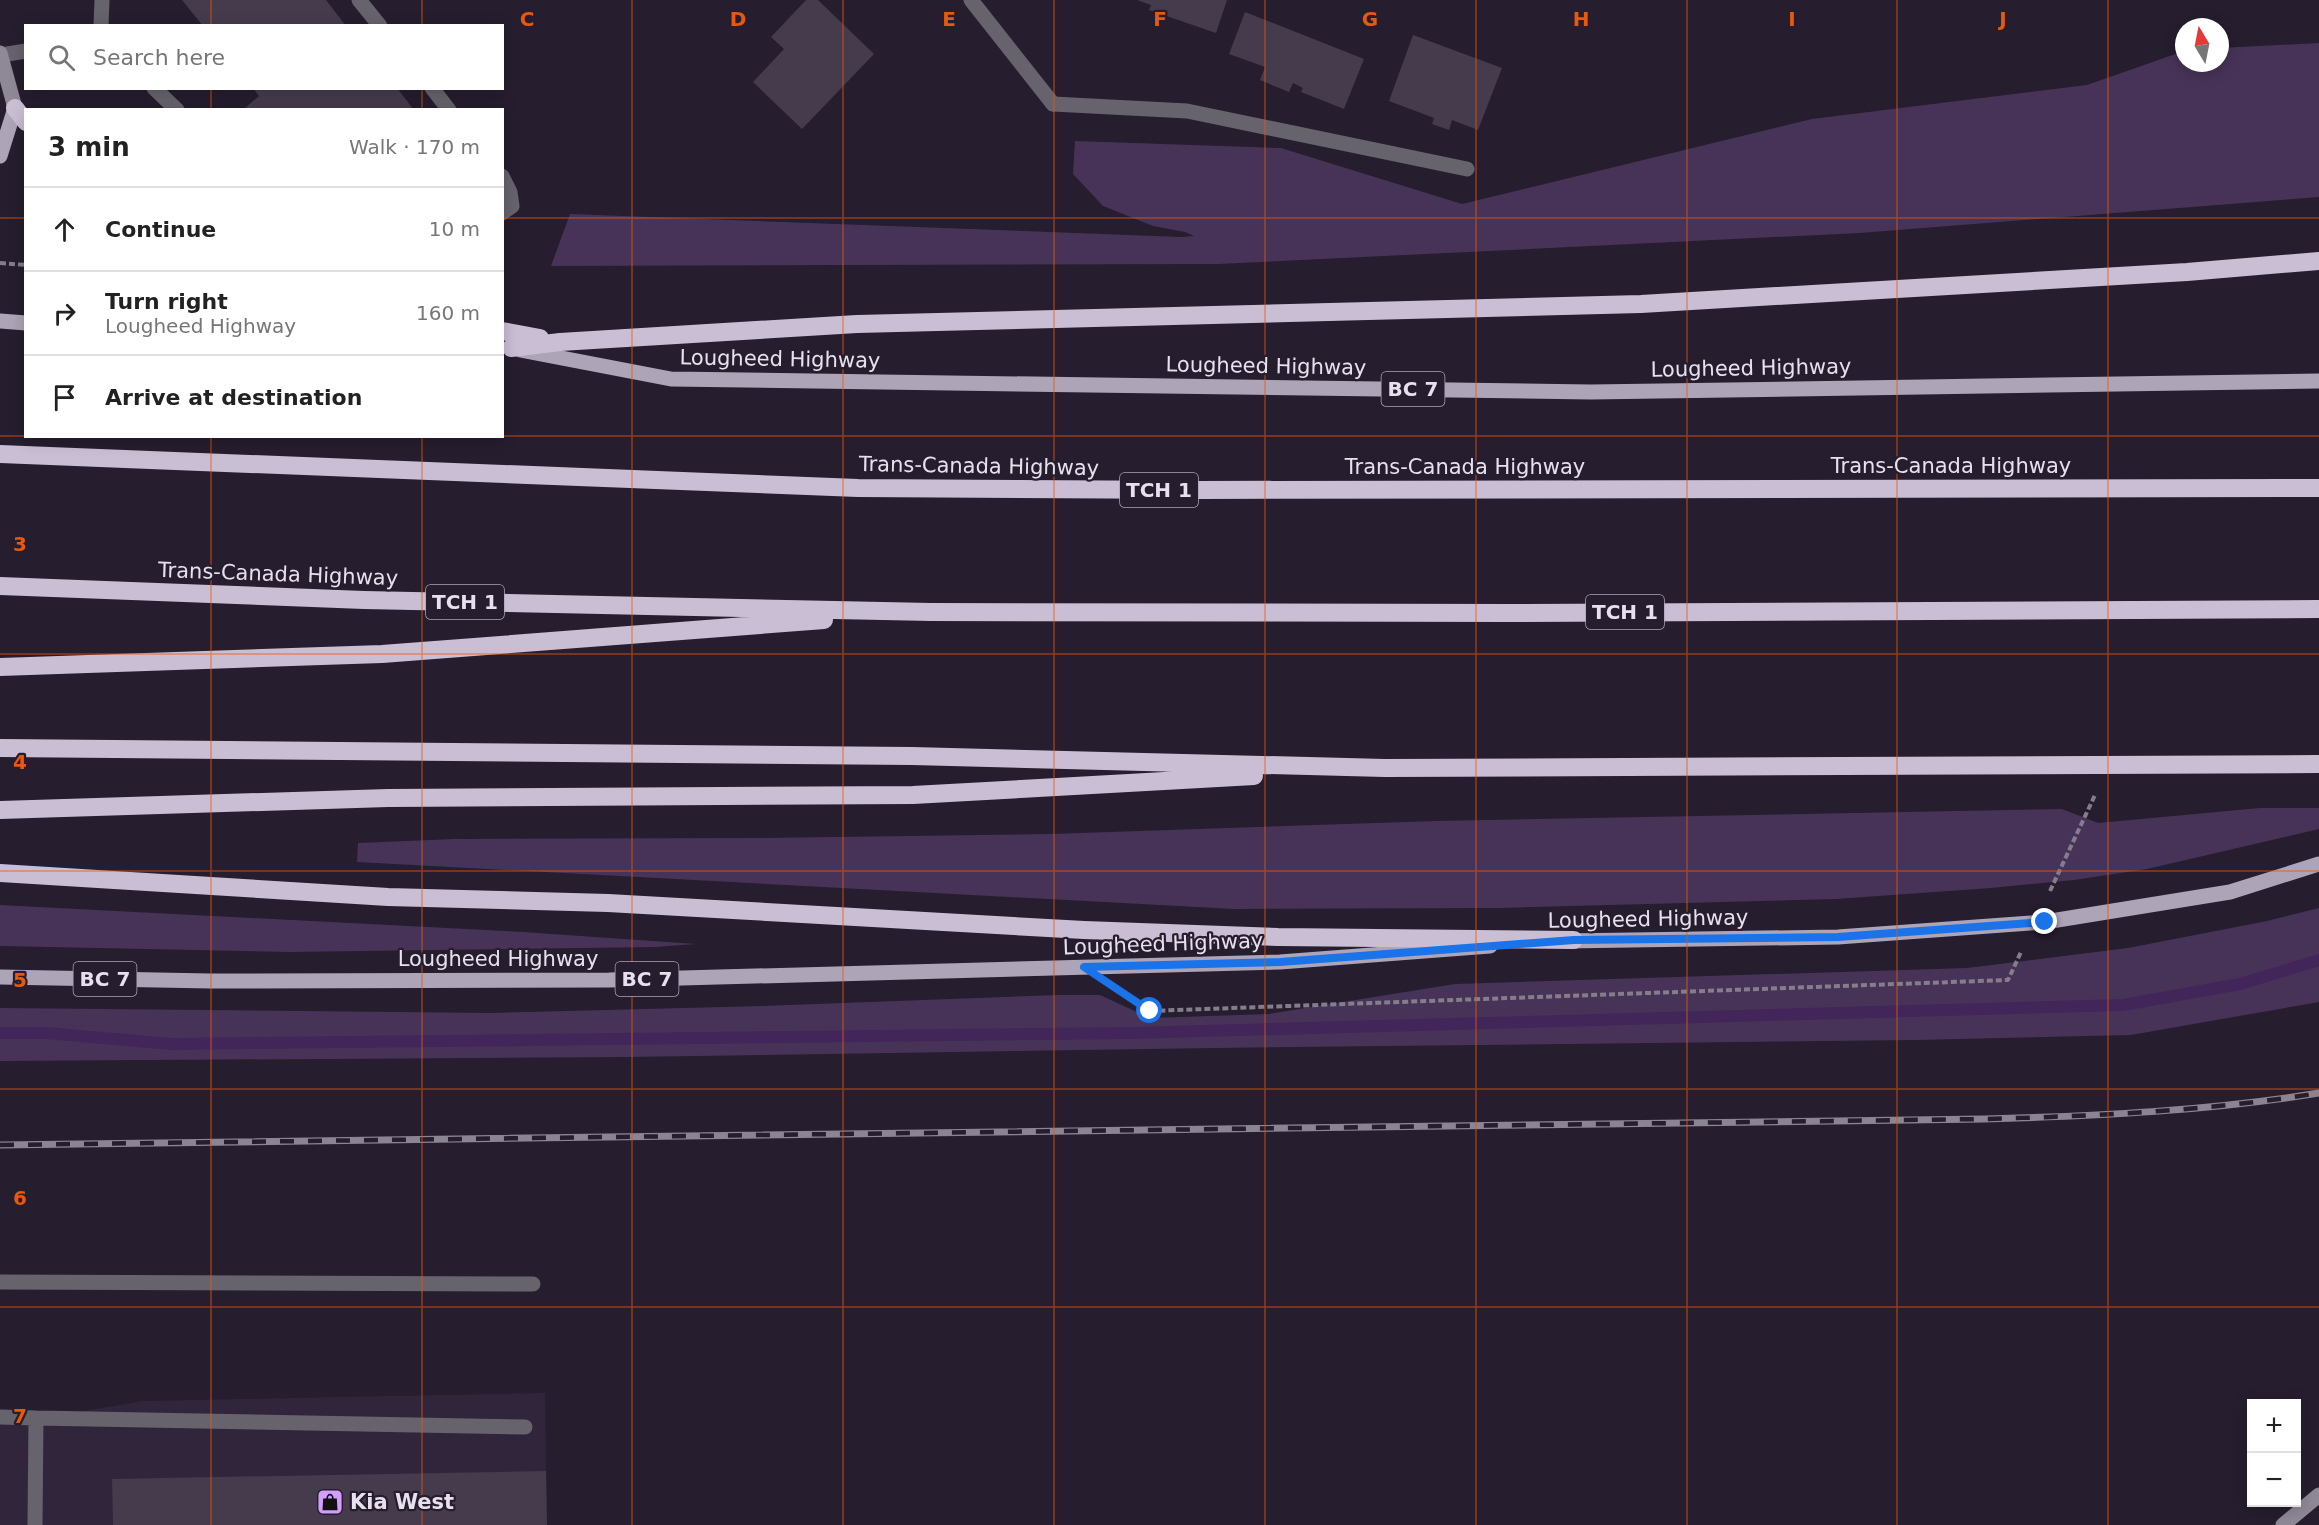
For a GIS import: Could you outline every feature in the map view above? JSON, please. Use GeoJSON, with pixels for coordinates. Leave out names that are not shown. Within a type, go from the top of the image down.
{"type":"FeatureCollection","features":[{"type":"Feature","properties":{"kind":"highway"},"geometry":{"type":"LineString","coordinates":[[507,347],[857,324],[1641,304],[2187,272],[2319,261]]}},
{"type":"Feature","properties":{"kind":"highway"},"geometry":{"type":"LineString","coordinates":[[504,331],[560,342]]}},
{"type":"Feature","properties":{"kind":"highway","name":"Trans-Canada Highway"},"geometry":{"type":"LineString","coordinates":[[0,454],[858,488],[1200,490],[2319,488]]}},
{"type":"Feature","properties":{"kind":"highway","name":"Trans-Canada Highway"},"geometry":{"type":"LineString","coordinates":[[0,586],[364,600],[931,612],[1522,613],[2319,609]]}},
{"type":"Feature","properties":{"kind":"highway"},"geometry":{"type":"LineString","coordinates":[[0,667],[382,654],[931,612]]}},
{"type":"Feature","properties":{"kind":"highway"},"geometry":{"type":"LineString","coordinates":[[0,748],[912,756],[1384,768],[2319,764]]}},
{"type":"Feature","properties":{"kind":"highway"},"geometry":{"type":"LineString","coordinates":[[0,810],[388,798],[913,795],[1384,768]]}},
{"type":"Feature","properties":{"kind":"highway"},"geometry":{"type":"LineString","coordinates":[[0,873],[388,897],[608,903],[1084,930],[1278,937],[1574,940]]}},
{"type":"Feature","properties":{"kind":"main road"},"geometry":{"type":"LineString","coordinates":[[0,156],[20,115]]}},
{"type":"Feature","properties":{"kind":"main road"},"geometry":{"type":"LineString","coordinates":[[0,321],[24,322]]}},
{"type":"Feature","properties":{"kind":"main road","name":"Lougheed Highway"},"geometry":{"type":"LineString","coordinates":[[507,347],[671,379],[1591,392],[2319,381]]}},
{"type":"Feature","properties":{"kind":"main road","name":"Lougheed Highway"},"geometry":{"type":"LineString","coordinates":[[0,978],[210,981],[609,980],[1280,962],[1574,940],[1838,937],[2045,922],[2230,892],[2319,864]]}},
{"type":"Feature","properties":{"kind":"street"},"geometry":{"type":"LineString","coordinates":[[101,24],[102,0]]}},
{"type":"Feature","properties":{"kind":"street"},"geometry":{"type":"LineString","coordinates":[[359,0],[378,24]]}},
{"type":"Feature","properties":{"kind":"street"},"geometry":{"type":"LineString","coordinates":[[971,0],[1053,104],[1187,111],[1467,169]]}},
{"type":"Feature","properties":{"kind":"street"},"geometry":{"type":"LineString","coordinates":[[20,115],[0,54],[24,51]]}},
{"type":"Feature","properties":{"kind":"street"},"geometry":{"type":"LineString","coordinates":[[156,90],[175,108]]}},
{"type":"Feature","properties":{"kind":"street"},"geometry":{"type":"LineString","coordinates":[[434,90],[447,108]]}},
{"type":"Feature","properties":{"kind":"street"},"geometry":{"type":"LineString","coordinates":[[504,180],[510,192],[512,206],[504,212]]}},
{"type":"Feature","properties":{"kind":"street"},"geometry":{"type":"LineString","coordinates":[[0,1282],[533,1284]]}},
{"type":"Feature","properties":{"kind":"street"},"geometry":{"type":"LineString","coordinates":[[0,1417],[525,1427]]}},
{"type":"Feature","properties":{"kind":"street"},"geometry":{"type":"LineString","coordinates":[[34,1525],[36,1418]]}},
{"type":"Feature","properties":{"kind":"street"},"geometry":{"type":"LineString","coordinates":[[2283,1525],[2319,1495]]}},
{"type":"Feature","properties":{"kind":"path"},"geometry":{"type":"LineString","coordinates":[[0,263],[24,265]]}},
{"type":"Feature","properties":{"kind":"path"},"geometry":{"type":"LineString","coordinates":[[1084,967],[1150,1011],[1452,999]]}},
{"type":"Feature","properties":{"kind":"shaded area"},"geometry":{"type":"Polygon","coordinates":[[[2319,43],[2319,197],[1860,233],[1218,264],[551,266],[570,214],[1194,236],[1153,226],[1103,206],[1073,174],[1075,141],[1281,148],[1462,204],[1812,119],[2087,85],[2175,54],[2175,72],[2229,72],[2229,48],[2319,43]]]}},
{"type":"Feature","properties":{"kind":"shaded area"},"geometry":{"type":"Polygon","coordinates":[[[2260,808],[2319,808],[2319,829],[2147,869],[2074,880],[1836,899],[1499,908],[1234,909],[357,862],[358,843],[454,839],[1051,834],[1436,821],[2062,809],[2098,823],[2260,808]]]}},
{"type":"Feature","properties":{"kind":"shaded area"},"geometry":{"type":"Polygon","coordinates":[[[0,905],[523,932],[696,944],[655,947],[288,952],[0,946],[0,905]]]}},
{"type":"Feature","properties":{"kind":"shaded area"},"geometry":{"type":"Polygon","coordinates":[[[2319,908],[2319,1002],[2131,1035],[1917,1040],[626,1057],[0,1061],[0,1008],[490,1013],[1100,995],[1150,1018],[1269,1014],[1455,984],[1967,968],[2128,948],[2267,921],[2319,908]]]}},
{"type":"Feature","properties":{"kind":"shaded area"},"geometry":{"type":"Polygon","coordinates":[[[545,1393],[547,1525],[0,1525],[0,1418],[48,1417],[143,1401],[545,1393]]]}},
{"type":"Feature","properties":{"kind":"building"},"geometry":{"type":"Polygon","coordinates":[[[182,0],[326,0],[344,24],[201,24],[182,0]]]}},
{"type":"Feature","properties":{"kind":"building"},"geometry":{"type":"Polygon","coordinates":[[[806,0],[818,0],[874,54],[802,129],[753,82],[784,49],[771,37],[806,0]]]}},
{"type":"Feature","properties":{"kind":"building"},"geometry":{"type":"Polygon","coordinates":[[[1137,0],[1227,0],[1216,33],[1149,10],[1151,5],[1137,0]]]}},
{"type":"Feature","properties":{"kind":"building"},"geometry":{"type":"Polygon","coordinates":[[[1245,12],[1364,59],[1344,109],[1301,92],[1303,88],[1293,83],[1289,92],[1260,80],[1265,67],[1229,54],[1245,12]]]}},
{"type":"Feature","properties":{"kind":"building"},"geometry":{"type":"Polygon","coordinates":[[[1413,35],[1502,68],[1478,130],[1452,120],[1449,130],[1432,124],[1434,118],[1389,101],[1413,35]]]}},
{"type":"Feature","properties":{"kind":"building"},"geometry":{"type":"Polygon","coordinates":[[[254,90],[399,90],[412,108],[245,108],[259,96],[254,90]]]}},
{"type":"Feature","properties":{"kind":"building","name":"Kia West"},"geometry":{"type":"Polygon","coordinates":[[[546,1471],[547,1525],[113,1525],[112,1479],[546,1471]]]}},
{"type":"Feature","properties":{"kind":"waterway"},"geometry":{"type":"LineString","coordinates":[[0,1033],[45,1033],[172,1044],[1133,1033],[2123,1005],[2240,984],[2319,960]]}},
{"type":"Feature","properties":{"kind":"railway"},"geometry":{"type":"LineString","coordinates":[[0,1145],[1984,1119],[2152,1112],[2319,1093]]}},
{"type":"Feature","properties":{"kind":"place","name":"Kia West"},"geometry":{"type":"Point","coordinates":[330,1502]}},
{"type":"Feature","properties":{"kind":"route"},"geometry":{"type":"LineString","coordinates":[[1150,1011],[1084,967],[1280,962],[1574,940],[1838,937],[2045,922]]}}]}
